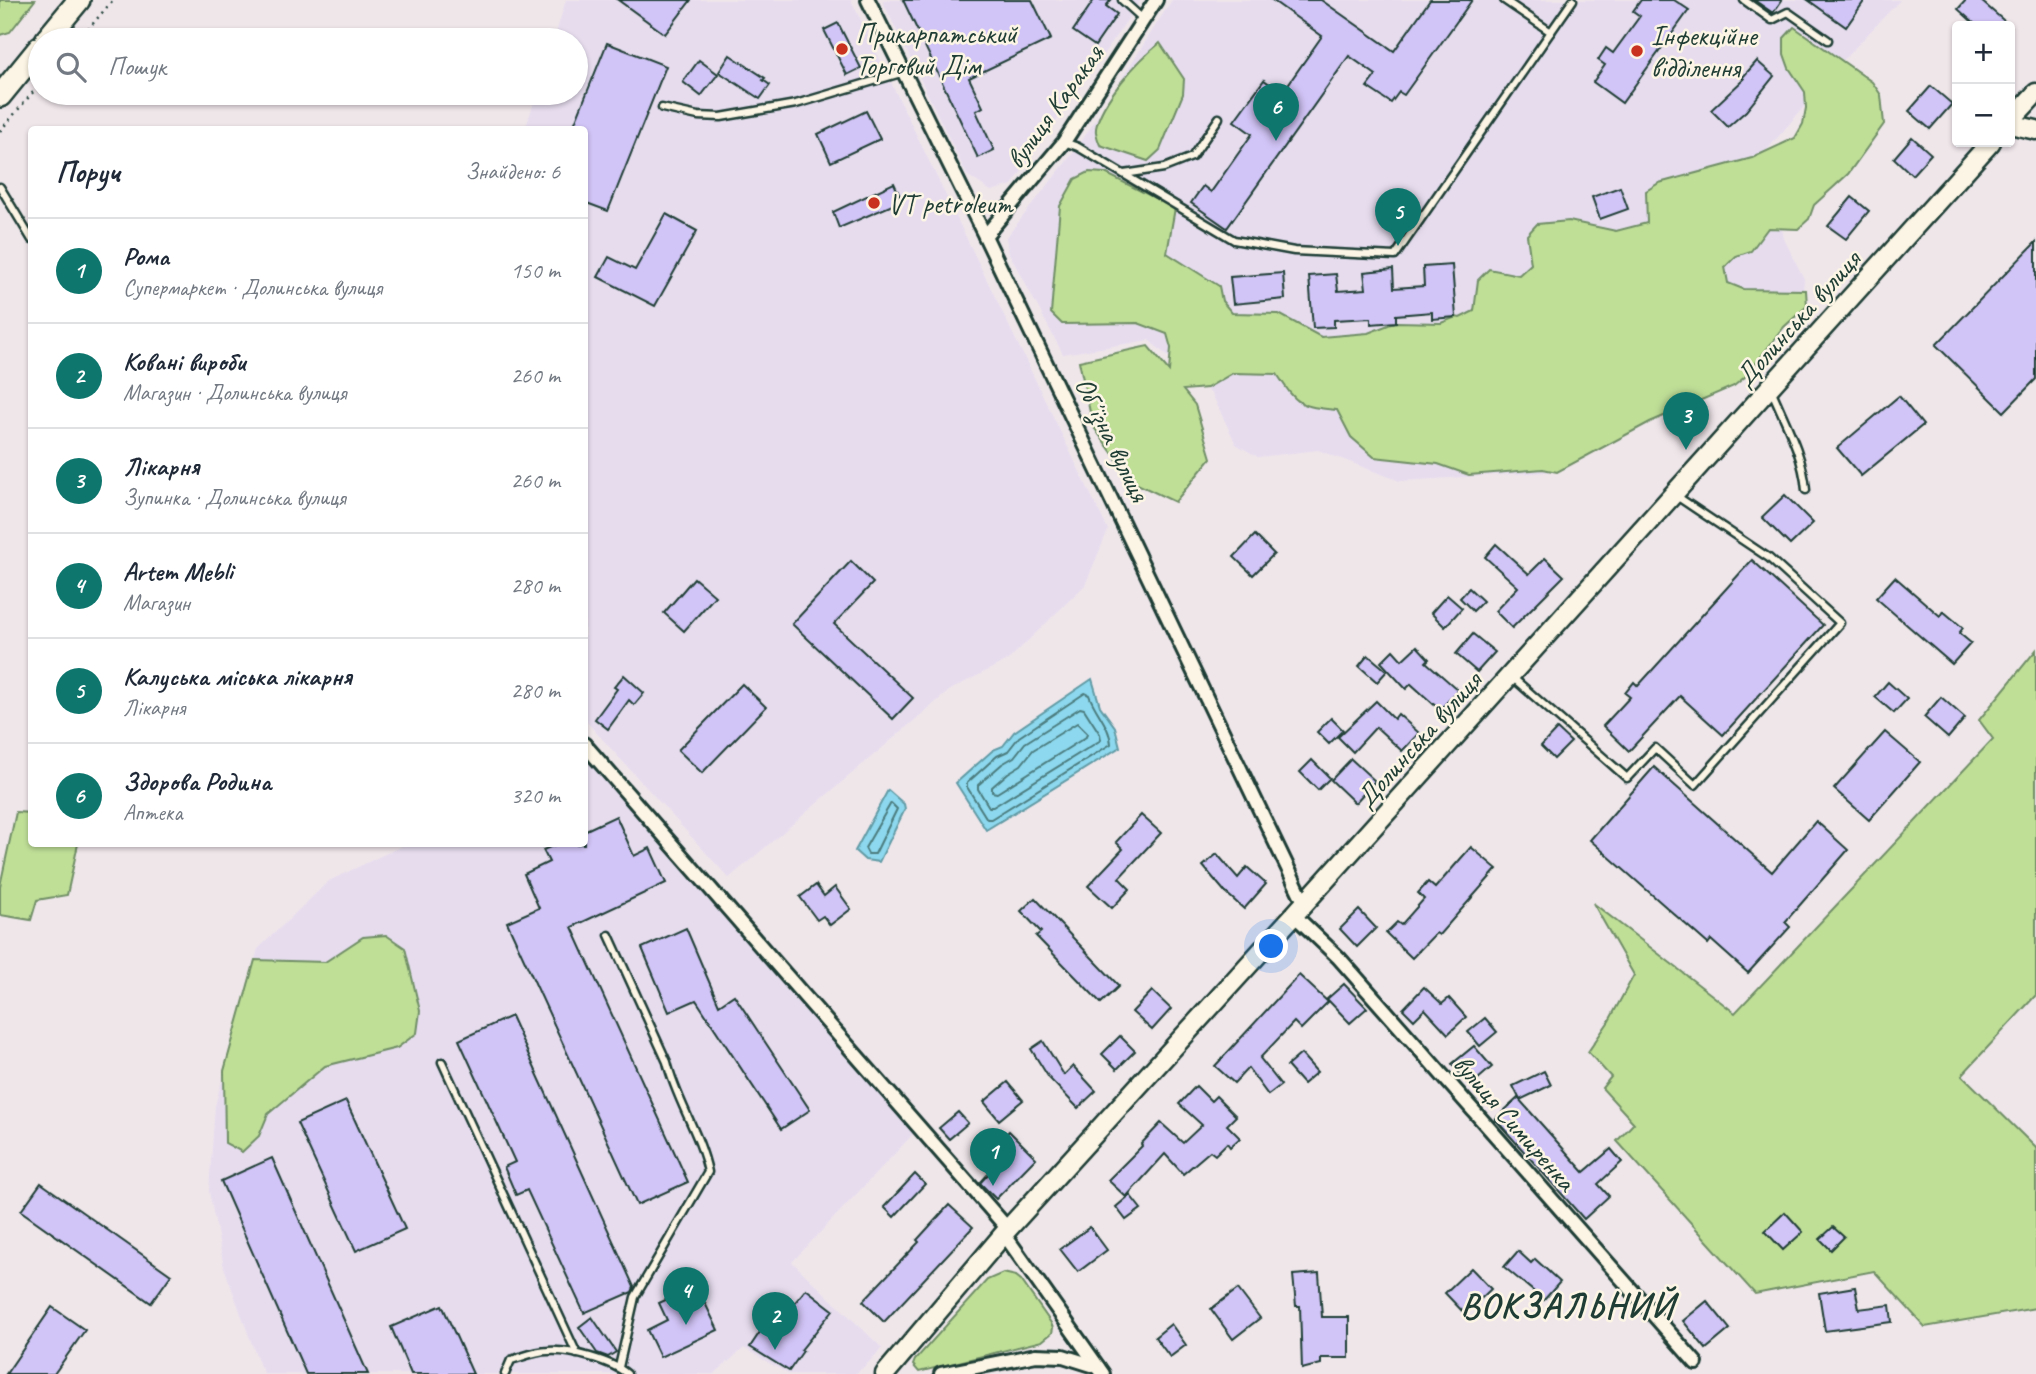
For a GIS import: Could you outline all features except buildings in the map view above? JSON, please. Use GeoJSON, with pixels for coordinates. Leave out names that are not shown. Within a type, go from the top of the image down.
{"type":"FeatureCollection","features":[{"type":"Feature","properties":{"kind":"main road"},"geometry":{"type":"LineString","coordinates":[[56,28],[79,0]]}},
{"type":"Feature","properties":{"kind":"main road"},"geometry":{"type":"LineString","coordinates":[[0,96],[28,62]]}},
{"type":"Feature","properties":{"kind":"main road"},"geometry":{"type":"LineString","coordinates":[[2015,117],[2036,93]]}},
{"type":"Feature","properties":{"kind":"main road"},"geometry":{"type":"LineString","coordinates":[[2015,124],[2036,130]]}},
{"type":"Feature","properties":{"kind":"main road","name":"Долинська вулиця"},"geometry":{"type":"LineString","coordinates":[[885,1374],[1006,1231],[1987,147]]}},
{"type":"Feature","properties":{"kind":"street","name":"Обʼїзна вулиця"},"geometry":{"type":"LineString","coordinates":[[868,0],[985,236],[1299,910]]}},
{"type":"Feature","properties":{"kind":"street","name":"вулиця Каракая"},"geometry":{"type":"LineString","coordinates":[[985,236],[1064,142],[1156,0]]}},
{"type":"Feature","properties":{"kind":"street"},"geometry":{"type":"LineString","coordinates":[[588,749],[1006,1231],[1100,1370]]}},
{"type":"Feature","properties":{"kind":"street","name":"вулиця Симиренка"},"geometry":{"type":"LineString","coordinates":[[1299,910],[1696,1363]]}},
{"type":"Feature","properties":{"kind":"street"},"geometry":{"type":"LineString","coordinates":[[941,1374],[1036,1354],[1063,1356],[1100,1370]]}},
{"type":"Feature","properties":{"kind":"lane"},"geometry":{"type":"LineString","coordinates":[[1122,0],[1144,20]]}},
{"type":"Feature","properties":{"kind":"lane"},"geometry":{"type":"LineString","coordinates":[[1504,0],[1551,32]]}},
{"type":"Feature","properties":{"kind":"lane"},"geometry":{"type":"LineString","coordinates":[[1064,142],[1125,174],[1234,240],[1294,251],[1395,256],[1573,0]]}},
{"type":"Feature","properties":{"kind":"lane"},"geometry":{"type":"LineString","coordinates":[[1744,0],[1772,20],[1788,12],[1828,40]]}},
{"type":"Feature","properties":{"kind":"lane"},"geometry":{"type":"LineString","coordinates":[[662,108],[698,116],[720,117],[796,104],[904,72]]}},
{"type":"Feature","properties":{"kind":"lane"},"geometry":{"type":"LineString","coordinates":[[1125,174],[1164,168],[1192,158],[1219,118]]}},
{"type":"Feature","properties":{"kind":"lane"},"geometry":{"type":"LineString","coordinates":[[0,187],[28,233]]}},
{"type":"Feature","properties":{"kind":"lane"},"geometry":{"type":"LineString","coordinates":[[1770,388],[1796,444],[1805,474],[1806,490]]}},
{"type":"Feature","properties":{"kind":"lane"},"geometry":{"type":"LineString","coordinates":[[1510,676],[1627,778],[1655,748],[1695,785],[1840,623],[1769,558],[1674,495]]}},
{"type":"Feature","properties":{"kind":"lane"},"geometry":{"type":"LineString","coordinates":[[609,935],[667,1062],[671,1080],[704,1153],[708,1172],[635,1297],[619,1367]]}},
{"type":"Feature","properties":{"kind":"lane"},"geometry":{"type":"LineString","coordinates":[[442,1062],[577,1354]]}},
{"type":"Feature","properties":{"kind":"lane"},"geometry":{"type":"LineString","coordinates":[[505,1374],[510,1360],[548,1351],[577,1354],[619,1367],[627,1374]]}},
{"type":"Feature","properties":{"kind":"path"},"geometry":{"type":"LineString","coordinates":[[90,28],[114,0]]}},
{"type":"Feature","properties":{"kind":"path"},"geometry":{"type":"LineString","coordinates":[[0,131],[28,99]]}},
{"type":"Feature","properties":{"kind":"shaded area"},"geometry":{"type":"Polygon","coordinates":[[[566,0],[851,0],[1108,530],[1085,585],[1009,659],[950,690],[729,878],[588,723],[588,126],[526,126],[533,105],[588,105],[588,28],[558,28],[566,0]]]}},
{"type":"Feature","properties":{"kind":"shaded area"},"geometry":{"type":"Polygon","coordinates":[[[882,0],[1141,0],[1012,185],[991,191],[967,175],[882,0]]]}},
{"type":"Feature","properties":{"kind":"shaded area"},"geometry":{"type":"Polygon","coordinates":[[[1172,0],[1900,0],[1847,56],[1767,150],[1784,239],[1804,279],[1802,303],[1614,439],[1548,472],[1400,481],[1318,450],[1258,457],[1236,444],[1212,394],[1149,340],[1063,354],[1009,253],[1006,238],[1078,147],[1172,0]]]}},
{"type":"Feature","properties":{"kind":"shaded area"},"geometry":{"type":"Polygon","coordinates":[[[588,759],[915,1132],[792,1262],[882,1348],[855,1374],[788,1374],[744,1348],[714,1374],[265,1374],[224,1267],[209,1191],[215,1106],[258,949],[329,881],[400,847],[588,847],[588,759]]]}},
{"type":"Feature","properties":{"kind":"green space"},"geometry":{"type":"Polygon","coordinates":[[[0,0],[35,0],[10,32],[0,35],[0,0]]]}},
{"type":"Feature","properties":{"kind":"green space"},"geometry":{"type":"Polygon","coordinates":[[[1794,27],[1872,82],[1881,95],[1884,124],[1848,174],[1814,205],[1809,219],[1798,229],[1768,228],[1751,251],[1736,256],[1725,267],[1728,283],[1743,289],[1806,290],[1807,306],[1784,327],[1746,376],[1734,386],[1650,422],[1557,472],[1543,469],[1469,475],[1438,464],[1374,457],[1351,437],[1337,410],[1301,402],[1290,393],[1277,374],[1233,373],[1207,388],[1183,390],[1195,405],[1211,458],[1175,502],[1133,482],[1093,426],[1079,361],[1148,346],[1169,371],[1171,348],[1167,334],[1138,323],[1062,324],[1051,313],[1060,206],[1075,179],[1089,172],[1105,173],[1175,208],[1167,253],[1219,286],[1222,301],[1232,313],[1279,314],[1321,337],[1368,333],[1396,322],[1441,323],[1474,311],[1478,280],[1489,269],[1519,275],[1531,264],[1527,235],[1537,224],[1569,221],[1616,231],[1647,223],[1646,191],[1659,183],[1752,158],[1795,138],[1803,124],[1806,108],[1805,92],[1789,68],[1784,54],[1784,38],[1794,27]]]}},
{"type":"Feature","properties":{"kind":"green space"},"geometry":{"type":"Polygon","coordinates":[[[1160,43],[1184,79],[1183,94],[1160,150],[1148,161],[1100,145],[1096,128],[1105,106],[1122,82],[1160,43]]]}},
{"type":"Feature","properties":{"kind":"green space"},"geometry":{"type":"Polygon","coordinates":[[[2036,650],[2036,995],[1962,1075],[2036,1148],[2036,1308],[1925,1327],[1874,1271],[1755,1294],[1617,1141],[1634,1123],[1602,1088],[1611,1077],[1588,1052],[1609,1021],[1634,975],[1593,903],[1735,1013],[1993,739],[1979,720],[2036,650]]]}},
{"type":"Feature","properties":{"kind":"green space"},"geometry":{"type":"Polygon","coordinates":[[[16,812],[28,813],[28,847],[77,847],[67,895],[37,900],[31,920],[0,915],[0,886],[16,812]]]}},
{"type":"Feature","properties":{"kind":"green space"},"geometry":{"type":"Polygon","coordinates":[[[386,935],[405,948],[420,1011],[417,1033],[397,1048],[325,1066],[268,1114],[259,1136],[242,1152],[225,1143],[224,1071],[255,960],[325,962],[363,937],[386,935]]]}},
{"type":"Feature","properties":{"kind":"green space"},"geometry":{"type":"Polygon","coordinates":[[[1003,1273],[1021,1280],[1051,1323],[1052,1333],[1042,1341],[919,1372],[913,1365],[915,1360],[987,1280],[1003,1273]]]}},
{"type":"Feature","properties":{"kind":"water"},"geometry":{"type":"Polygon","coordinates":[[[1092,679],[1100,706],[1115,727],[1120,747],[986,830],[956,783],[993,750],[1003,746],[1014,732],[1092,679]]]}},
{"type":"Feature","properties":{"kind":"water"},"geometry":{"type":"Polygon","coordinates":[[[888,790],[904,804],[905,809],[879,862],[865,860],[855,851],[888,790]]]}},
{"type":"Feature","properties":{"kind":"place","name":"Прикарпатський Торговий Дім"},"geometry":{"type":"Point","coordinates":[842,49]}},
{"type":"Feature","properties":{"kind":"place","name":"Інфекційне відділення"},"geometry":{"type":"Point","coordinates":[1637,51]}},
{"type":"Feature","properties":{"kind":"place","name":"Здорова Родина"},"geometry":{"type":"Point","coordinates":[1276,141]}},
{"type":"Feature","properties":{"kind":"place","name":"VT petroleum"},"geometry":{"type":"Point","coordinates":[874,203]}},
{"type":"Feature","properties":{"kind":"place","name":"Калуська міська лікарня"},"geometry":{"type":"Point","coordinates":[1398,246]}},
{"type":"Feature","properties":{"kind":"place","name":"Лікарня"},"geometry":{"type":"Point","coordinates":[1686,450]}},
{"type":"Feature","properties":{"kind":"place","name":"Рома"},"geometry":{"type":"Point","coordinates":[993,1186]}},
{"type":"Feature","properties":{"kind":"place","name":"Artem Mebli"},"geometry":{"type":"Point","coordinates":[686,1325]}},
{"type":"Feature","properties":{"kind":"place","name":"Ковані вироби"},"geometry":{"type":"Point","coordinates":[775,1350]}},
{"type":"Feature","properties":{"kind":"district","name":"ВОКЗАЛЬНИЙ"},"geometry":{"type":"Point","coordinates":[1568,1305]}}]}
